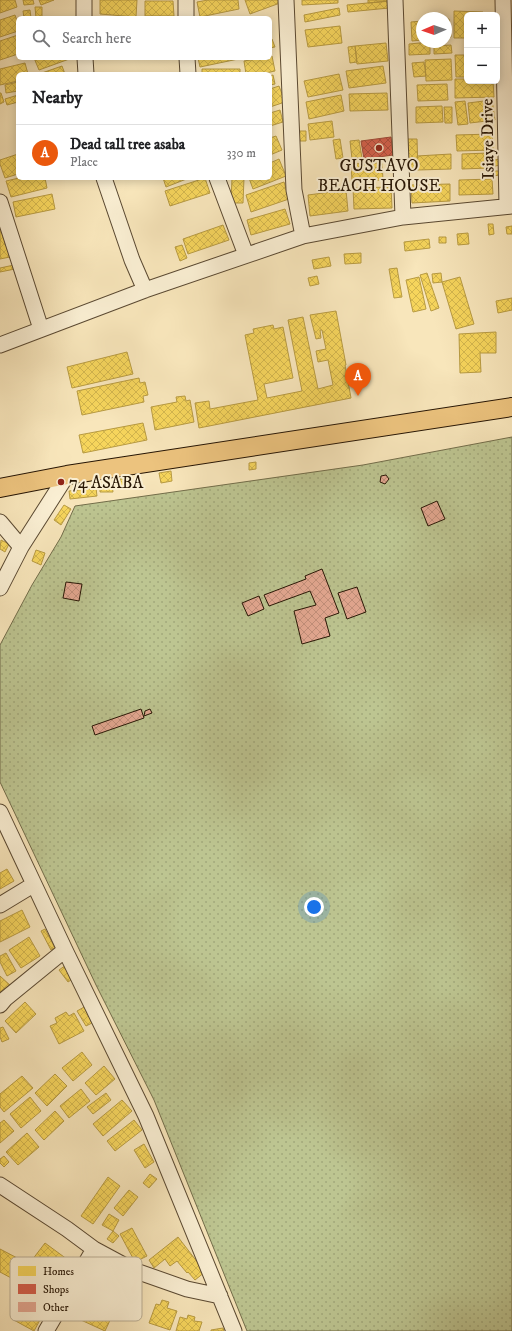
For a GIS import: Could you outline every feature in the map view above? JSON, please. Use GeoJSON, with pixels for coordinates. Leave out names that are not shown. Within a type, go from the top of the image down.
{"type":"FeatureCollection","features":[{"type":"Feature","properties":{"kind":"main road"},"geometry":{"type":"LineString","coordinates":[[0,488],[67,475],[512,407]]}},
{"type":"Feature","properties":{"kind":"street"},"geometry":{"type":"LineString","coordinates":[[84,0],[84,16]]}},
{"type":"Feature","properties":{"kind":"street"},"geometry":{"type":"LineString","coordinates":[[186,0],[186,16]]}},
{"type":"Feature","properties":{"kind":"street"},"geometry":{"type":"LineString","coordinates":[[286,0],[294,190],[303,236]]}},
{"type":"Feature","properties":{"kind":"street"},"geometry":{"type":"LineString","coordinates":[[395,0],[403,217]]}},
{"type":"Feature","properties":{"kind":"street","name":"Isiaye Drive"},"geometry":{"type":"LineString","coordinates":[[503,0],[510,206]]}},
{"type":"Feature","properties":{"kind":"street"},"geometry":{"type":"LineString","coordinates":[[85,60],[86,72]]}},
{"type":"Feature","properties":{"kind":"street"},"geometry":{"type":"LineString","coordinates":[[187,60],[188,72]]}},
{"type":"Feature","properties":{"kind":"street"},"geometry":{"type":"LineString","coordinates":[[105,180],[132,260],[145,290]]}},
{"type":"Feature","properties":{"kind":"street"},"geometry":{"type":"LineString","coordinates":[[217,180],[246,255]]}},
{"type":"Feature","properties":{"kind":"street"},"geometry":{"type":"LineString","coordinates":[[0,202],[41,329]]}},
{"type":"Feature","properties":{"kind":"street"},"geometry":{"type":"LineString","coordinates":[[0,345],[145,290],[303,236],[403,217],[510,206]]}},
{"type":"Feature","properties":{"kind":"street"},"geometry":{"type":"LineString","coordinates":[[0,588],[21,547],[67,475]]}},
{"type":"Feature","properties":{"kind":"street"},"geometry":{"type":"LineString","coordinates":[[0,522],[21,547]]}},
{"type":"Feature","properties":{"kind":"street"},"geometry":{"type":"LineString","coordinates":[[0,812],[33,884],[146,1116],[234,1331]]}},
{"type":"Feature","properties":{"kind":"street"},"geometry":{"type":"LineString","coordinates":[[0,905],[33,884]]}},
{"type":"Feature","properties":{"kind":"street"},"geometry":{"type":"LineString","coordinates":[[0,1005],[65,950]]}},
{"type":"Feature","properties":{"kind":"street"},"geometry":{"type":"LineString","coordinates":[[0,1186],[67,1229],[94,1249],[108,1257]]}},
{"type":"Feature","properties":{"kind":"street"},"geometry":{"type":"LineString","coordinates":[[89,1257],[94,1249]]}},
{"type":"Feature","properties":{"kind":"street"},"geometry":{"type":"LineString","coordinates":[[142,1273],[187,1289],[220,1296]]}},
{"type":"Feature","properties":{"kind":"street"},"geometry":{"type":"LineString","coordinates":[[46,1331],[52,1321]]}},
{"type":"Feature","properties":{"kind":"green space"},"geometry":{"type":"Polygon","coordinates":[[[512,437],[512,1331],[247,1331],[154,1100],[96,985],[0,782],[0,645],[32,585],[61,537],[75,506],[363,465],[512,437]]]}},
{"type":"Feature","properties":{"kind":"building: Homes"},"geometry":{"type":"Polygon","coordinates":[[[0,0],[15,0],[17,7],[0,13],[0,0]]]}},
{"type":"Feature","properties":{"kind":"building: Homes"},"geometry":{"type":"Polygon","coordinates":[[[23,0],[33,0],[34,4],[24,5],[23,0]]]}},
{"type":"Feature","properties":{"kind":"building: Homes"},"geometry":{"type":"Polygon","coordinates":[[[39,0],[54,0],[41,5],[39,0]]]}},
{"type":"Feature","properties":{"kind":"building: Homes"},"geometry":{"type":"Polygon","coordinates":[[[100,0],[137,0],[136,16],[100,14],[100,0]]]}},
{"type":"Feature","properties":{"kind":"building: Homes"},"geometry":{"type":"Polygon","coordinates":[[[208,0],[238,0],[239,9],[200,16],[197,2],[208,0]]]}},
{"type":"Feature","properties":{"kind":"building: Homes"},"geometry":{"type":"Polygon","coordinates":[[[245,0],[279,0],[280,3],[250,14],[245,0]]]}},
{"type":"Feature","properties":{"kind":"building: Homes"},"geometry":{"type":"Polygon","coordinates":[[[302,0],[338,0],[338,3],[302,5],[302,0]]]}},
{"type":"Feature","properties":{"kind":"building: Homes"},"geometry":{"type":"Polygon","coordinates":[[[368,0],[391,0],[391,1],[368,3],[368,0]]]}},
{"type":"Feature","properties":{"kind":"building: Homes"},"geometry":{"type":"Polygon","coordinates":[[[145,1],[173,1],[174,16],[145,16],[145,1]]]}},
{"type":"Feature","properties":{"kind":"building: Homes"},"geometry":{"type":"Polygon","coordinates":[[[388,1],[389,8],[348,12],[347,5],[388,1]]]}},
{"type":"Feature","properties":{"kind":"building: Homes"},"geometry":{"type":"Polygon","coordinates":[[[35,7],[42,7],[42,16],[36,16],[35,7]]]}},
{"type":"Feature","properties":{"kind":"building: Homes"},"geometry":{"type":"Polygon","coordinates":[[[339,8],[340,15],[305,22],[304,15],[339,8]]]}},
{"type":"Feature","properties":{"kind":"building: Homes"},"geometry":{"type":"Polygon","coordinates":[[[30,10],[31,16],[24,16],[23,11],[30,10]]]}},
{"type":"Feature","properties":{"kind":"building: Homes"},"geometry":{"type":"Polygon","coordinates":[[[454,11],[483,12],[464,12],[464,38],[454,38],[454,11]]]}},
{"type":"Feature","properties":{"kind":"building: Homes"},"geometry":{"type":"Polygon","coordinates":[[[15,15],[16,32],[0,37],[0,20],[15,15]]]}},
{"type":"Feature","properties":{"kind":"building: Homes"},"geometry":{"type":"Polygon","coordinates":[[[411,22],[416,22],[416,41],[412,41],[411,22]]]}},
{"type":"Feature","properties":{"kind":"building: Homes"},"geometry":{"type":"Polygon","coordinates":[[[340,26],[342,43],[308,47],[305,30],[340,26]]]}},
{"type":"Feature","properties":{"kind":"building: Homes"},"geometry":{"type":"Polygon","coordinates":[[[16,36],[16,55],[0,60],[0,41],[16,36]]]}},
{"type":"Feature","properties":{"kind":"building: Homes"},"geometry":{"type":"Polygon","coordinates":[[[272,39],[275,47],[272,48],[272,39]]]}},
{"type":"Feature","properties":{"kind":"building: Homes"},"geometry":{"type":"Polygon","coordinates":[[[386,43],[388,61],[357,64],[355,46],[386,43]]]}},
{"type":"Feature","properties":{"kind":"building: Homes"},"geometry":{"type":"Polygon","coordinates":[[[416,43],[416,48],[430,48],[430,54],[409,55],[409,44],[416,43]]]}},
{"type":"Feature","properties":{"kind":"building: Homes"},"geometry":{"type":"Polygon","coordinates":[[[355,46],[357,62],[350,63],[348,47],[355,46]]]}},
{"type":"Feature","properties":{"kind":"building: Homes"},"geometry":{"type":"Polygon","coordinates":[[[434,48],[451,48],[452,53],[434,54],[434,48]]]}},
{"type":"Feature","properties":{"kind":"building: Homes"},"geometry":{"type":"Polygon","coordinates":[[[455,55],[464,55],[464,77],[456,77],[455,55]]]}},
{"type":"Feature","properties":{"kind":"building: Homes"},"geometry":{"type":"Polygon","coordinates":[[[272,56],[275,71],[246,72],[244,61],[272,60],[272,56]]]}},
{"type":"Feature","properties":{"kind":"building: Homes"},"geometry":{"type":"Polygon","coordinates":[[[451,59],[452,80],[426,81],[425,60],[451,59]]]}},
{"type":"Feature","properties":{"kind":"building: Homes"},"geometry":{"type":"Polygon","coordinates":[[[35,60],[66,60],[39,70],[35,60]]]}},
{"type":"Feature","properties":{"kind":"building: Homes"},"geometry":{"type":"Polygon","coordinates":[[[198,60],[233,60],[200,67],[198,60]]]}},
{"type":"Feature","properties":{"kind":"building: Homes"},"geometry":{"type":"Polygon","coordinates":[[[424,62],[426,76],[414,77],[412,63],[424,62]]]}},
{"type":"Feature","properties":{"kind":"building: Homes"},"geometry":{"type":"Polygon","coordinates":[[[25,63],[27,72],[16,72],[16,81],[0,85],[0,69],[25,63]]]}},
{"type":"Feature","properties":{"kind":"building: Homes"},"geometry":{"type":"Polygon","coordinates":[[[62,66],[64,72],[45,72],[62,66]]]}},
{"type":"Feature","properties":{"kind":"building: Homes"},"geometry":{"type":"Polygon","coordinates":[[[383,66],[386,83],[349,88],[346,71],[383,66]]]}},
{"type":"Feature","properties":{"kind":"building: Homes"},"geometry":{"type":"Polygon","coordinates":[[[202,69],[240,69],[240,72],[202,72],[202,69]]]}},
{"type":"Feature","properties":{"kind":"building: Homes"},"geometry":{"type":"Polygon","coordinates":[[[339,74],[343,90],[308,97],[304,81],[339,74]]]}},
{"type":"Feature","properties":{"kind":"building: Homes"},"geometry":{"type":"Polygon","coordinates":[[[272,75],[275,84],[272,85],[272,75]]]}},
{"type":"Feature","properties":{"kind":"building: Homes"},"geometry":{"type":"Polygon","coordinates":[[[455,79],[464,79],[464,84],[493,84],[494,97],[455,98],[455,79]]]}},
{"type":"Feature","properties":{"kind":"building: Homes"},"geometry":{"type":"Polygon","coordinates":[[[16,82],[16,91],[6,93],[5,85],[16,82]]]}},
{"type":"Feature","properties":{"kind":"building: Homes"},"geometry":{"type":"Polygon","coordinates":[[[447,84],[448,100],[418,101],[417,85],[447,84]]]}},
{"type":"Feature","properties":{"kind":"building: Homes"},"geometry":{"type":"Polygon","coordinates":[[[279,86],[285,102],[272,106],[272,88],[279,86]]]}},
{"type":"Feature","properties":{"kind":"building: Homes"},"geometry":{"type":"Polygon","coordinates":[[[0,93],[4,102],[0,104],[0,93]]]}},
{"type":"Feature","properties":{"kind":"building: Homes"},"geometry":{"type":"Polygon","coordinates":[[[387,93],[388,110],[350,111],[349,94],[387,93]]]}},
{"type":"Feature","properties":{"kind":"building: Homes"},"geometry":{"type":"Polygon","coordinates":[[[341,95],[344,111],[309,119],[306,102],[341,95]]]}},
{"type":"Feature","properties":{"kind":"building: Homes"},"geometry":{"type":"Polygon","coordinates":[[[16,96],[16,103],[7,105],[5,99],[16,96]]]}},
{"type":"Feature","properties":{"kind":"building: Homes"},"geometry":{"type":"Polygon","coordinates":[[[492,100],[495,120],[470,123],[468,103],[492,100]]]}},
{"type":"Feature","properties":{"kind":"building: Homes"},"geometry":{"type":"Polygon","coordinates":[[[465,101],[468,124],[458,125],[455,102],[465,101]]]}},
{"type":"Feature","properties":{"kind":"building: Homes"},"geometry":{"type":"Polygon","coordinates":[[[442,106],[443,122],[416,123],[416,107],[442,106]]]}},
{"type":"Feature","properties":{"kind":"building: Homes"},"geometry":{"type":"Polygon","coordinates":[[[444,107],[452,107],[452,123],[445,123],[444,107]]]}},
{"type":"Feature","properties":{"kind":"building: Homes"},"geometry":{"type":"Polygon","coordinates":[[[280,110],[283,122],[272,125],[272,112],[280,110]]]}},
{"type":"Feature","properties":{"kind":"building: Homes"},"geometry":{"type":"Polygon","coordinates":[[[332,121],[334,137],[310,140],[308,124],[332,121]]]}},
{"type":"Feature","properties":{"kind":"building: Homes"},"geometry":{"type":"Polygon","coordinates":[[[297,131],[306,131],[306,141],[297,141],[297,131]]]}},
{"type":"Feature","properties":{"kind":"building: Homes"},"geometry":{"type":"Polygon","coordinates":[[[492,134],[493,150],[457,151],[456,135],[492,134]]]}},
{"type":"Feature","properties":{"kind":"building: Homes"},"geometry":{"type":"Polygon","coordinates":[[[276,136],[282,150],[272,154],[272,137],[276,136]]]}},
{"type":"Feature","properties":{"kind":"building: Homes"},"geometry":{"type":"Polygon","coordinates":[[[340,139],[343,158],[336,159],[333,140],[340,139]]]}},
{"type":"Feature","properties":{"kind":"building: Homes"},"geometry":{"type":"Polygon","coordinates":[[[405,139],[417,139],[418,170],[406,170],[405,139]]]}},
{"type":"Feature","properties":{"kind":"building: Homes"},"geometry":{"type":"Polygon","coordinates":[[[359,140],[362,158],[352,159],[350,141],[359,140]]]}},
{"type":"Feature","properties":{"kind":"building: Homes"},"geometry":{"type":"Polygon","coordinates":[[[489,153],[489,168],[462,169],[462,154],[489,153]]]}},
{"type":"Feature","properties":{"kind":"building: Homes"},"geometry":{"type":"Polygon","coordinates":[[[451,154],[451,169],[418,170],[417,156],[451,154]]]}},
{"type":"Feature","properties":{"kind":"building: Homes"},"geometry":{"type":"Polygon","coordinates":[[[16,155],[16,175],[5,178],[0,160],[16,155]]]}},
{"type":"Feature","properties":{"kind":"building: Homes"},"geometry":{"type":"Polygon","coordinates":[[[279,159],[286,176],[253,189],[250,180],[272,180],[272,162],[279,159]]]}},
{"type":"Feature","properties":{"kind":"building: Homes"},"geometry":{"type":"Polygon","coordinates":[[[500,159],[501,165],[495,166],[494,160],[500,159]]]}},
{"type":"Feature","properties":{"kind":"building: Homes"},"geometry":{"type":"Polygon","coordinates":[[[382,163],[383,180],[352,181],[351,164],[382,163]]]}},
{"type":"Feature","properties":{"kind":"building: Homes"},"geometry":{"type":"Polygon","coordinates":[[[491,171],[502,171],[502,175],[491,176],[491,171]]]}},
{"type":"Feature","properties":{"kind":"building: Homes"},"geometry":{"type":"Polygon","coordinates":[[[16,179],[16,180],[45,180],[47,188],[11,197],[6,181],[16,179]]]}},
{"type":"Feature","properties":{"kind":"building: Homes"},"geometry":{"type":"Polygon","coordinates":[[[492,179],[493,194],[459,195],[459,180],[492,179]]]}},
{"type":"Feature","properties":{"kind":"building: Homes"},"geometry":{"type":"Polygon","coordinates":[[[164,180],[184,180],[166,187],[164,180]]]}},
{"type":"Feature","properties":{"kind":"building: Homes"},"geometry":{"type":"Polygon","coordinates":[[[199,180],[206,180],[210,193],[170,206],[165,191],[199,180]]]}},
{"type":"Feature","properties":{"kind":"building: Homes"},"geometry":{"type":"Polygon","coordinates":[[[232,180],[244,180],[243,203],[231,203],[232,180]]]}},
{"type":"Feature","properties":{"kind":"building: Homes"},"geometry":{"type":"Polygon","coordinates":[[[284,182],[289,199],[251,212],[246,195],[284,182]]]}},
{"type":"Feature","properties":{"kind":"building: Homes"},"geometry":{"type":"Polygon","coordinates":[[[450,184],[450,201],[412,203],[411,185],[450,184]]]}},
{"type":"Feature","properties":{"kind":"building: Homes"},"geometry":{"type":"Polygon","coordinates":[[[391,187],[392,208],[354,209],[353,188],[391,187]]]}},
{"type":"Feature","properties":{"kind":"building: Homes"},"geometry":{"type":"Polygon","coordinates":[[[346,190],[348,211],[310,216],[308,195],[346,190]]]}},
{"type":"Feature","properties":{"kind":"building: Homes"},"geometry":{"type":"Polygon","coordinates":[[[52,194],[55,209],[16,217],[13,202],[52,194]]]}},
{"type":"Feature","properties":{"kind":"building: Homes"},"geometry":{"type":"Polygon","coordinates":[[[285,209],[290,224],[251,235],[247,220],[285,209]]]}},
{"type":"Feature","properties":{"kind":"building: Homes"},"geometry":{"type":"Polygon","coordinates":[[[488,224],[493,224],[494,234],[489,235],[488,224]]]}},
{"type":"Feature","properties":{"kind":"building: Homes"},"geometry":{"type":"Polygon","coordinates":[[[223,225],[229,240],[188,254],[183,239],[223,225]]]}},
{"type":"Feature","properties":{"kind":"building: Homes"},"geometry":{"type":"Polygon","coordinates":[[[512,226],[512,234],[507,234],[506,227],[512,226]]]}},
{"type":"Feature","properties":{"kind":"building: Homes"},"geometry":{"type":"Polygon","coordinates":[[[3,227],[10,257],[0,259],[0,228],[3,227]]]}},
{"type":"Feature","properties":{"kind":"building: Homes"},"geometry":{"type":"Polygon","coordinates":[[[468,233],[469,244],[458,245],[457,234],[468,233]]]}},
{"type":"Feature","properties":{"kind":"building: Homes"},"geometry":{"type":"Polygon","coordinates":[[[439,237],[446,237],[446,243],[439,243],[439,237]]]}},
{"type":"Feature","properties":{"kind":"building: Homes"},"geometry":{"type":"Polygon","coordinates":[[[429,239],[430,248],[405,251],[404,242],[429,239]]]}},
{"type":"Feature","properties":{"kind":"building: Homes"},"geometry":{"type":"Polygon","coordinates":[[[182,245],[187,258],[180,261],[175,247],[182,245]]]}},
{"type":"Feature","properties":{"kind":"building: Homes"},"geometry":{"type":"Polygon","coordinates":[[[361,253],[361,263],[345,264],[344,254],[361,253]]]}},
{"type":"Feature","properties":{"kind":"building: Homes"},"geometry":{"type":"Polygon","coordinates":[[[329,257],[331,266],[314,269],[312,260],[329,257]]]}},
{"type":"Feature","properties":{"kind":"building: Homes"},"geometry":{"type":"Polygon","coordinates":[[[14,265],[15,269],[0,272],[0,268],[14,265]]]}},
{"type":"Feature","properties":{"kind":"building: Homes"},"geometry":{"type":"Polygon","coordinates":[[[397,268],[402,297],[394,298],[389,269],[397,268]]]}},
{"type":"Feature","properties":{"kind":"building: Homes"},"geometry":{"type":"Polygon","coordinates":[[[427,273],[439,308],[431,311],[420,275],[427,273]]]}},
{"type":"Feature","properties":{"kind":"building: Homes"},"geometry":{"type":"Polygon","coordinates":[[[441,273],[442,282],[433,283],[432,274],[441,273]]]}},
{"type":"Feature","properties":{"kind":"building: Homes"},"geometry":{"type":"Polygon","coordinates":[[[317,276],[319,284],[310,286],[308,278],[317,276]]]}},
{"type":"Feature","properties":{"kind":"building: Homes"},"geometry":{"type":"Polygon","coordinates":[[[419,277],[426,309],[413,312],[406,280],[419,277]]]}},
{"type":"Feature","properties":{"kind":"building: Homes"},"geometry":{"type":"Polygon","coordinates":[[[460,277],[474,324],[456,329],[442,282],[460,277]]]}},
{"type":"Feature","properties":{"kind":"building: Homes"},"geometry":{"type":"Polygon","coordinates":[[[512,298],[512,310],[498,313],[496,301],[512,298]]]}},
{"type":"Feature","properties":{"kind":"building: Homes"},"geometry":{"type":"Polygon","coordinates":[[[336,311],[351,398],[199,428],[195,403],[209,401],[210,409],[258,400],[245,335],[254,333],[253,329],[273,325],[274,329],[283,327],[293,378],[264,384],[267,398],[302,391],[288,320],[303,317],[318,389],[333,385],[328,360],[318,362],[316,351],[326,349],[322,330],[320,330],[321,338],[316,339],[310,315],[336,311]]]}},
{"type":"Feature","properties":{"kind":"building: Homes"},"geometry":{"type":"Polygon","coordinates":[[[496,332],[496,353],[480,353],[481,372],[460,373],[459,334],[496,332]]]}},
{"type":"Feature","properties":{"kind":"building: Homes"},"geometry":{"type":"Polygon","coordinates":[[[127,352],[133,374],[72,388],[67,367],[127,352]]]}},
{"type":"Feature","properties":{"kind":"building: Homes"},"geometry":{"type":"Polygon","coordinates":[[[139,378],[140,383],[145,382],[148,395],[143,396],[144,402],[82,415],[77,391],[139,378]]]}},
{"type":"Feature","properties":{"kind":"building: Homes"},"geometry":{"type":"Polygon","coordinates":[[[185,396],[186,401],[190,400],[194,422],[155,430],[151,407],[177,402],[176,397],[185,396]]]}},
{"type":"Feature","properties":{"kind":"building: Homes"},"geometry":{"type":"Polygon","coordinates":[[[143,423],[147,440],[83,453],[79,435],[143,423]]]}},
{"type":"Feature","properties":{"kind":"building: Homes"},"geometry":{"type":"Polygon","coordinates":[[[256,462],[256,469],[249,470],[249,463],[256,462]]]}},
{"type":"Feature","properties":{"kind":"building: Homes"},"geometry":{"type":"Polygon","coordinates":[[[171,471],[172,481],[161,483],[159,473],[171,471]]]}},
{"type":"Feature","properties":{"kind":"building: Homes"},"geometry":{"type":"Polygon","coordinates":[[[120,479],[128,479],[128,487],[120,487],[120,479]]]}},
{"type":"Feature","properties":{"kind":"building: Homes"},"geometry":{"type":"Polygon","coordinates":[[[100,485],[112,485],[113,492],[100,492],[100,485]]]}},
{"type":"Feature","properties":{"kind":"building: Homes"},"geometry":{"type":"Polygon","coordinates":[[[96,488],[97,496],[70,499],[69,491],[96,488]]]}},
{"type":"Feature","properties":{"kind":"building: Homes"},"geometry":{"type":"Polygon","coordinates":[[[64,505],[71,509],[61,525],[54,520],[64,505]]]}},
{"type":"Feature","properties":{"kind":"building: Homes"},"geometry":{"type":"Polygon","coordinates":[[[1,540],[9,544],[5,552],[0,549],[1,540]]]}},
{"type":"Feature","properties":{"kind":"building: Homes"},"geometry":{"type":"Polygon","coordinates":[[[36,550],[45,553],[41,565],[32,561],[36,550]]]}},
{"type":"Feature","properties":{"kind":"building: Homes"},"geometry":{"type":"Polygon","coordinates":[[[7,869],[14,881],[0,889],[0,873],[7,869]]]}},
{"type":"Feature","properties":{"kind":"building: Homes"},"geometry":{"type":"Polygon","coordinates":[[[22,910],[30,927],[0,942],[0,921],[22,910]]]}},
{"type":"Feature","properties":{"kind":"building: Homes"},"geometry":{"type":"Polygon","coordinates":[[[45,929],[55,948],[51,950],[41,931],[45,929]]]}},
{"type":"Feature","properties":{"kind":"building: Homes"},"geometry":{"type":"Polygon","coordinates":[[[29,937],[40,956],[21,968],[9,950],[29,937]]]}},
{"type":"Feature","properties":{"kind":"building: Homes"},"geometry":{"type":"Polygon","coordinates":[[[6,953],[16,971],[7,976],[0,962],[0,956],[6,953]]]}},
{"type":"Feature","properties":{"kind":"building: Homes"},"geometry":{"type":"Polygon","coordinates":[[[66,965],[74,978],[68,982],[59,970],[66,965]]]}},
{"type":"Feature","properties":{"kind":"building: Homes"},"geometry":{"type":"Polygon","coordinates":[[[0,976],[11,986],[0,998],[0,976]]]}},
{"type":"Feature","properties":{"kind":"building: Homes"},"geometry":{"type":"Polygon","coordinates":[[[25,1002],[36,1014],[16,1033],[5,1021],[25,1002]]]}},
{"type":"Feature","properties":{"kind":"building: Homes"},"geometry":{"type":"Polygon","coordinates":[[[86,1006],[94,1022],[86,1026],[77,1011],[86,1006]]]}},
{"type":"Feature","properties":{"kind":"building: Homes"},"geometry":{"type":"Polygon","coordinates":[[[66,1012],[69,1016],[74,1013],[84,1031],[59,1044],[50,1026],[57,1023],[55,1018],[66,1012]]]}},
{"type":"Feature","properties":{"kind":"building: Homes"},"geometry":{"type":"Polygon","coordinates":[[[3,1027],[9,1039],[2,1042],[0,1037],[0,1028],[3,1027]]]}},
{"type":"Feature","properties":{"kind":"building: Homes"},"geometry":{"type":"Polygon","coordinates":[[[82,1052],[92,1065],[73,1081],[62,1068],[82,1052]]]}},
{"type":"Feature","properties":{"kind":"building: Homes"},"geometry":{"type":"Polygon","coordinates":[[[104,1066],[115,1079],[96,1095],[85,1083],[104,1066]]]}},
{"type":"Feature","properties":{"kind":"building: Homes"},"geometry":{"type":"Polygon","coordinates":[[[55,1074],[67,1086],[47,1106],[35,1093],[55,1074]]]}},
{"type":"Feature","properties":{"kind":"building: Homes"},"geometry":{"type":"Polygon","coordinates":[[[22,1076],[33,1088],[4,1112],[0,1107],[0,1094],[22,1076]]]}},
{"type":"Feature","properties":{"kind":"building: Homes"},"geometry":{"type":"Polygon","coordinates":[[[81,1089],[90,1101],[69,1118],[60,1106],[81,1089]]]}},
{"type":"Feature","properties":{"kind":"building: Homes"},"geometry":{"type":"Polygon","coordinates":[[[106,1093],[111,1100],[93,1114],[87,1107],[106,1093]]]}},
{"type":"Feature","properties":{"kind":"building: Homes"},"geometry":{"type":"Polygon","coordinates":[[[30,1097],[41,1111],[21,1128],[10,1114],[30,1097]]]}},
{"type":"Feature","properties":{"kind":"building: Homes"},"geometry":{"type":"Polygon","coordinates":[[[122,1100],[132,1111],[103,1136],[93,1124],[122,1100]]]}},
{"type":"Feature","properties":{"kind":"building: Homes"},"geometry":{"type":"Polygon","coordinates":[[[55,1111],[64,1121],[44,1140],[35,1130],[55,1111]]]}},
{"type":"Feature","properties":{"kind":"building: Homes"},"geometry":{"type":"Polygon","coordinates":[[[4,1120],[14,1131],[0,1143],[0,1123],[4,1120]]]}},
{"type":"Feature","properties":{"kind":"building: Homes"},"geometry":{"type":"Polygon","coordinates":[[[134,1120],[142,1130],[115,1151],[107,1141],[134,1120]]]}},
{"type":"Feature","properties":{"kind":"building: Homes"},"geometry":{"type":"Polygon","coordinates":[[[27,1133],[39,1147],[18,1165],[6,1152],[27,1133]]]}},
{"type":"Feature","properties":{"kind":"building: Homes"},"geometry":{"type":"Polygon","coordinates":[[[144,1144],[154,1162],[145,1168],[134,1150],[144,1144]]]}},
{"type":"Feature","properties":{"kind":"building: Homes"},"geometry":{"type":"Polygon","coordinates":[[[4,1156],[9,1162],[4,1167],[0,1163],[0,1159],[4,1156]]]}},
{"type":"Feature","properties":{"kind":"building: Homes"},"geometry":{"type":"Polygon","coordinates":[[[150,1174],[157,1179],[149,1188],[143,1183],[150,1174]]]}},
{"type":"Feature","properties":{"kind":"building: Homes"},"geometry":{"type":"Polygon","coordinates":[[[108,1177],[120,1186],[93,1224],[81,1216],[108,1177]]]}},
{"type":"Feature","properties":{"kind":"building: Homes"},"geometry":{"type":"Polygon","coordinates":[[[129,1190],[138,1197],[123,1216],[114,1208],[129,1190]]]}},
{"type":"Feature","properties":{"kind":"building: Homes"},"geometry":{"type":"Polygon","coordinates":[[[109,1214],[119,1220],[113,1231],[102,1225],[109,1214]]]}},
{"type":"Feature","properties":{"kind":"building: Homes"},"geometry":{"type":"Polygon","coordinates":[[[132,1228],[147,1256],[142,1258],[142,1257],[132,1257],[120,1234],[132,1228]]]}},
{"type":"Feature","properties":{"kind":"building: Homes"},"geometry":{"type":"Polygon","coordinates":[[[113,1231],[119,1236],[113,1243],[107,1239],[113,1231]]]}},
{"type":"Feature","properties":{"kind":"building: Homes"},"geometry":{"type":"Polygon","coordinates":[[[178,1237],[205,1272],[195,1280],[177,1261],[170,1266],[165,1259],[154,1268],[149,1260],[178,1237]]]}},
{"type":"Feature","properties":{"kind":"building: Homes"},"geometry":{"type":"Polygon","coordinates":[[[45,1243],[64,1257],[34,1257],[45,1243]]]}},
{"type":"Feature","properties":{"kind":"building: Homes"},"geometry":{"type":"Polygon","coordinates":[[[0,1249],[15,1257],[10,1257],[10,1277],[0,1272],[0,1249]]]}},
{"type":"Feature","properties":{"kind":"building: Homes"},"geometry":{"type":"Polygon","coordinates":[[[162,1300],[169,1302],[167,1308],[177,1311],[170,1330],[149,1323],[156,1304],[160,1305],[162,1300]]]}},
{"type":"Feature","properties":{"kind":"building: Homes"},"geometry":{"type":"Polygon","coordinates":[[[188,1315],[195,1317],[194,1321],[202,1322],[199,1331],[176,1331],[180,1317],[187,1319],[188,1315]]]}},
{"type":"Feature","properties":{"kind":"building: Homes"},"geometry":{"type":"Polygon","coordinates":[[[16,1321],[39,1321],[34,1331],[16,1321]]]}},
{"type":"Feature","properties":{"kind":"building: Homes"},"geometry":{"type":"Polygon","coordinates":[[[83,1321],[110,1321],[105,1331],[83,1321]]]}},
{"type":"Feature","properties":{"kind":"building: Homes"},"geometry":{"type":"Polygon","coordinates":[[[223,1328],[224,1331],[211,1331],[211,1330],[223,1328]]]}},
{"type":"Feature","properties":{"kind":"building: Shops"},"geometry":{"type":"Polygon","coordinates":[[[391,137],[393,155],[364,159],[361,141],[391,137]]]}},
{"type":"Feature","properties":{"kind":"building: Other"},"geometry":{"type":"Polygon","coordinates":[[[386,475],[389,479],[385,484],[380,482],[381,476],[386,475]]]}},
{"type":"Feature","properties":{"kind":"building: Other"},"geometry":{"type":"Polygon","coordinates":[[[437,501],[445,519],[428,526],[421,508],[437,501]]]}},
{"type":"Feature","properties":{"kind":"building: Other"},"geometry":{"type":"Polygon","coordinates":[[[322,569],[339,613],[325,618],[330,636],[302,644],[294,611],[316,605],[310,591],[269,606],[264,595],[306,579],[305,576],[322,569]]]}},
{"type":"Feature","properties":{"kind":"building: Other"},"geometry":{"type":"Polygon","coordinates":[[[66,582],[82,584],[79,601],[63,598],[66,582]]]}},
{"type":"Feature","properties":{"kind":"building: Other"},"geometry":{"type":"Polygon","coordinates":[[[357,587],[366,612],[347,619],[338,593],[357,587]]]}},
{"type":"Feature","properties":{"kind":"building: Other"},"geometry":{"type":"Polygon","coordinates":[[[259,596],[264,609],[248,616],[242,603],[259,596]]]}},
{"type":"Feature","properties":{"kind":"building: Other"},"geometry":{"type":"Polygon","coordinates":[[[141,709],[144,718],[95,735],[92,726],[141,709]]]}},
{"type":"Feature","properties":{"kind":"building: Other"},"geometry":{"type":"Polygon","coordinates":[[[150,709],[152,713],[144,716],[145,711],[150,709]]]}},
{"type":"Feature","properties":{"kind":"place","name":"GUSTAVO BEACH HOUSE"},"geometry":{"type":"Point","coordinates":[379,148]}},
{"type":"Feature","properties":{"kind":"place","name":"Dead tall tree asaba"},"geometry":{"type":"Point","coordinates":[358,396]}},
{"type":"Feature","properties":{"kind":"place","name":"74 ASABA"},"geometry":{"type":"Point","coordinates":[61,482]}}]}
